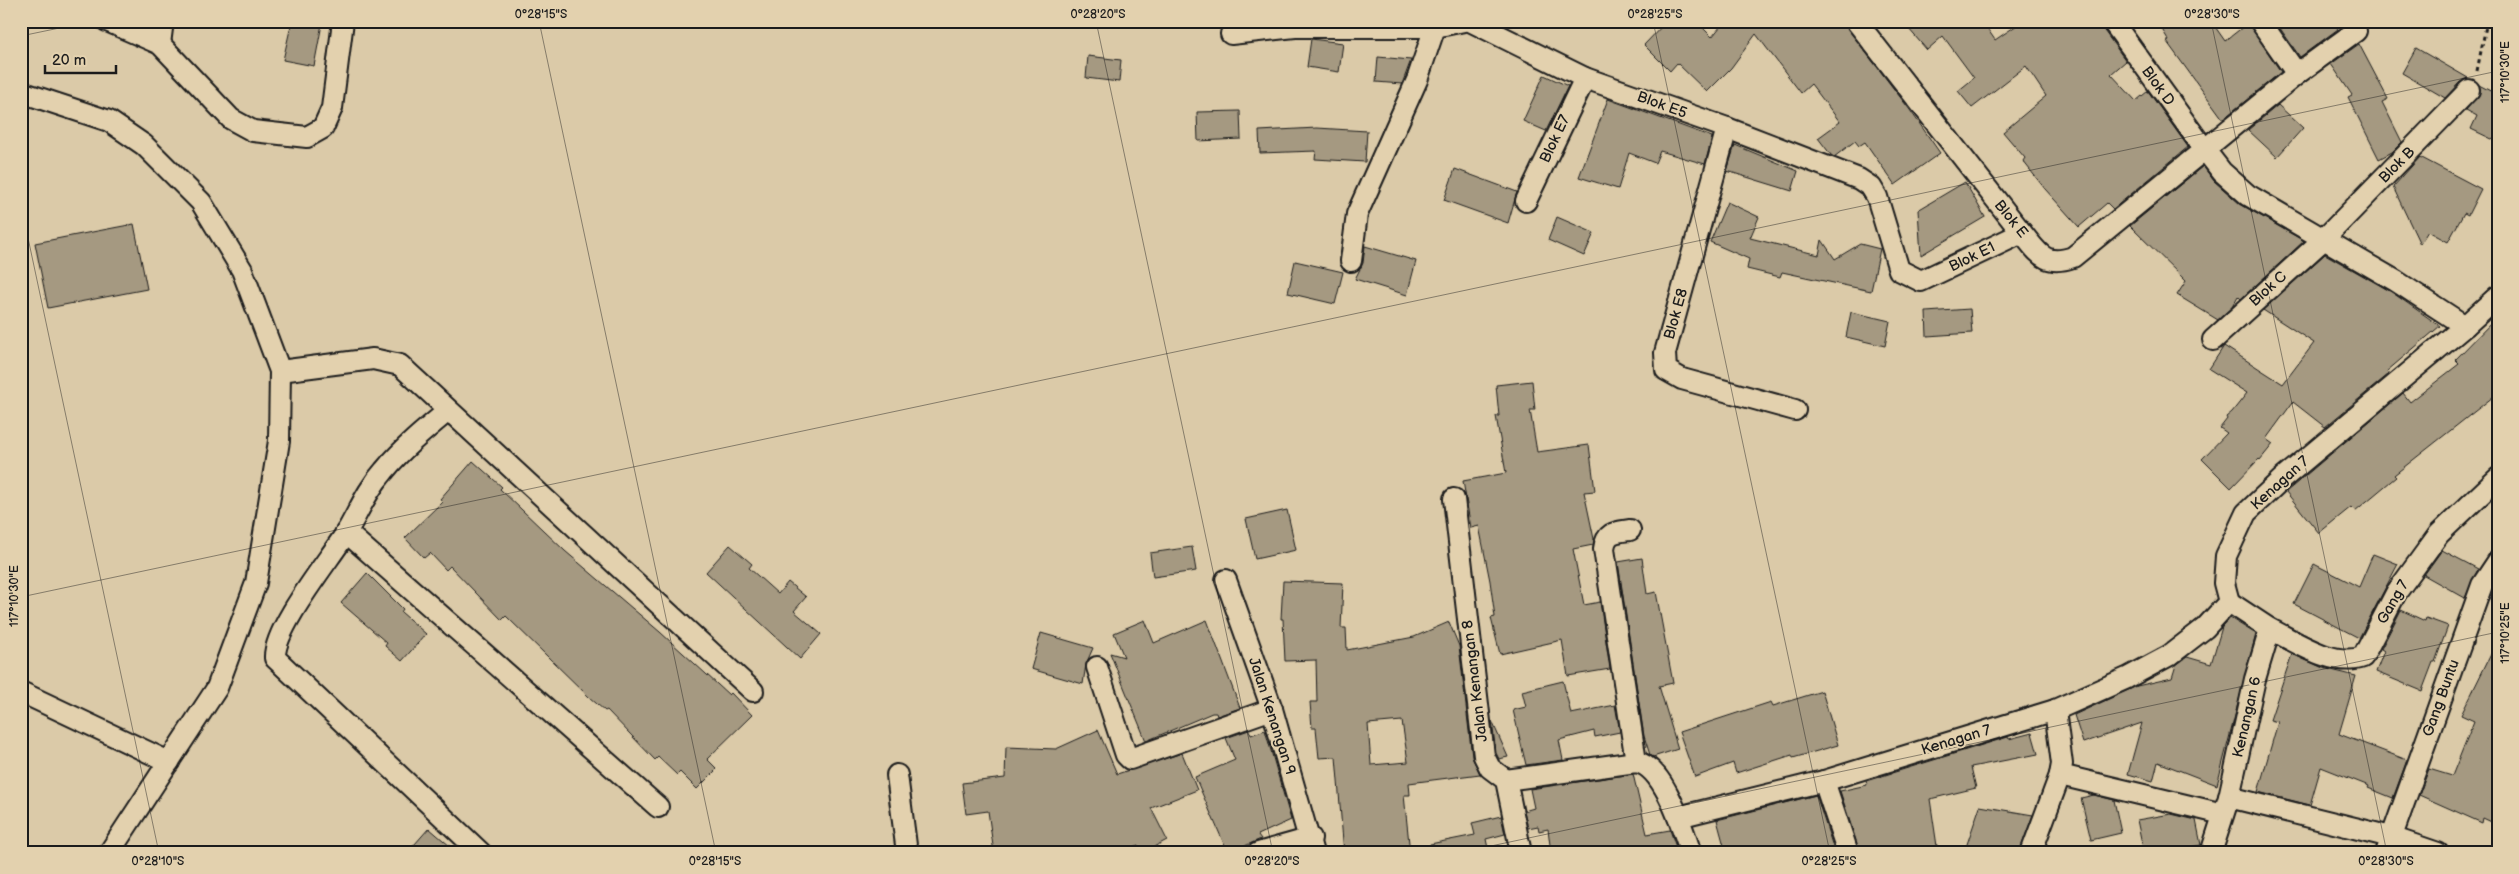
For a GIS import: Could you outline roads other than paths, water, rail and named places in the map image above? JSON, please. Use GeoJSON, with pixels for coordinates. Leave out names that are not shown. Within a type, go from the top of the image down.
{"type":"FeatureCollection","features":[{"type":"Feature","properties":{"kind":"street"},"geometry":{"type":"LineString","coordinates":[[108,21],[160,44],[230,119],[253,131],[307,137],[323,128],[332,108],[343,21]]}},
{"type":"Feature","properties":{"kind":"street"},"geometry":{"type":"LineString","coordinates":[[160,44],[163,21]]}},
{"type":"Feature","properties":{"kind":"street"},"geometry":{"type":"LineString","coordinates":[[1231,34],[1295,27],[1391,24],[1435,27],[1464,21]]}},
{"type":"Feature","properties":{"kind":"street","name":"Blok E5"},"geometry":{"type":"LineString","coordinates":[[1470,21],[1585,78],[1727,128],[1859,179],[1871,187],[1877,197],[1899,270],[1921,281]]}},
{"type":"Feature","properties":{"kind":"street","name":"Blok E"},"geometry":{"type":"LineString","coordinates":[[1856,21],[2022,233],[2043,258],[2058,262],[2073,257],[2297,74],[2356,32]]}},
{"type":"Feature","properties":{"kind":"street","name":"Blok D"},"geometry":{"type":"LineString","coordinates":[[2112,21],[2205,150]]}},
{"type":"Feature","properties":{"kind":"street"},"geometry":{"type":"LineString","coordinates":[[2260,21],[2297,74]]}},
{"type":"Feature","properties":{"kind":"street"},"geometry":{"type":"LineString","coordinates":[[1351,260],[1357,214],[1417,80],[1435,27]]}},
{"type":"Feature","properties":{"kind":"street","name":"Blok E7"},"geometry":{"type":"LineString","coordinates":[[1526,201],[1585,78]]}},
{"type":"Feature","properties":{"kind":"street","name":"Blok B"},"geometry":{"type":"LineString","coordinates":[[2324,239],[2469,90]]}},
{"type":"Feature","properties":{"kind":"street"},"geometry":{"type":"LineString","coordinates":[[21,92],[109,121],[144,145],[201,202],[242,270],[280,371],[279,441],[256,582],[217,688],[109,853]]}},
{"type":"Feature","properties":{"kind":"street","name":"Blok E8"},"geometry":{"type":"LineString","coordinates":[[1727,128],[1665,353],[1666,370],[1682,379],[1795,410]]}},
{"type":"Feature","properties":{"kind":"street"},"geometry":{"type":"LineString","coordinates":[[2205,150],[2222,172],[2248,195],[2324,239],[2465,326]]}},
{"type":"Feature","properties":{"kind":"street","name":"Blok E1"},"geometry":{"type":"LineString","coordinates":[[1921,281],[2022,233]]}},
{"type":"Feature","properties":{"kind":"street","name":"Blok C"},"geometry":{"type":"LineString","coordinates":[[2213,340],[2324,239]]}},
{"type":"Feature","properties":{"kind":"street","name":"Kenagan 7"},"geometry":{"type":"LineString","coordinates":[[1678,817],[1824,780],[2055,710],[2127,678],[2170,655],[2205,628],[2229,602],[2224,582],[2226,556],[2246,513],[2281,480],[2465,326],[2498,296]]}},
{"type":"Feature","properties":{"kind":"street"},"geometry":{"type":"LineString","coordinates":[[280,371],[373,359],[400,365],[753,691]]}},
{"type":"Feature","properties":{"kind":"street"},"geometry":{"type":"LineString","coordinates":[[448,411],[409,443],[368,490],[346,532],[308,588],[278,640],[275,658],[481,853]]}},
{"type":"Feature","properties":{"kind":"street","name":"Gang 7"},"geometry":{"type":"LineString","coordinates":[[2270,629],[2308,648],[2338,660],[2353,660],[2363,657],[2396,593],[2439,534],[2498,478]]}},
{"type":"Feature","properties":{"kind":"street","name":"Jalan Kenangan 8"},"geometry":{"type":"LineString","coordinates":[[1454,499],[1484,756],[1490,768],[1506,780]]}},
{"type":"Feature","properties":{"kind":"street"},"geometry":{"type":"LineString","coordinates":[[1630,530],[1612,532],[1605,539],[1604,549],[1636,762]]}},
{"type":"Feature","properties":{"kind":"street"},"geometry":{"type":"LineString","coordinates":[[346,532],[658,807]]}},
{"type":"Feature","properties":{"kind":"street","name":"Gang Buntu"},"geometry":{"type":"LineString","coordinates":[[2388,845],[2482,584],[2498,561]]}},
{"type":"Feature","properties":{"kind":"street","name":"Jalan Kenangan 9"},"geometry":{"type":"LineString","coordinates":[[1226,580],[1272,709],[1312,846]]}},
{"type":"Feature","properties":{"kind":"street"},"geometry":{"type":"LineString","coordinates":[[2229,602],[2270,629]]}},
{"type":"Feature","properties":{"kind":"street","name":"Kenangan 6"},"geometry":{"type":"LineString","coordinates":[[2211,853],[2226,805],[2255,678],[2270,629]]}},
{"type":"Feature","properties":{"kind":"street"},"geometry":{"type":"LineString","coordinates":[[1097,667],[1126,755],[1130,759],[1272,709]]}},
{"type":"Feature","properties":{"kind":"street"},"geometry":{"type":"LineString","coordinates":[[21,692],[169,762]]}},
{"type":"Feature","properties":{"kind":"street"},"geometry":{"type":"LineString","coordinates":[[2032,853],[2060,775],[2062,764],[2055,710]]}},
{"type":"Feature","properties":{"kind":"street"},"geometry":{"type":"LineString","coordinates":[[1521,853],[1506,780],[1636,762],[1643,763],[1658,778],[1678,817],[1690,853]]}},
{"type":"Feature","properties":{"kind":"street"},"geometry":{"type":"LineString","coordinates":[[898,775],[907,853]]}},
{"type":"Feature","properties":{"kind":"street"},"geometry":{"type":"LineString","coordinates":[[2060,775],[2226,805],[2388,845],[2438,853]]}},
{"type":"Feature","properties":{"kind":"street"},"geometry":{"type":"LineString","coordinates":[[1824,780],[1848,853]]}},
{"type":"Feature","properties":{"kind":"street"},"geometry":{"type":"LineString","coordinates":[[1258,853],[1312,846]]}}]}
